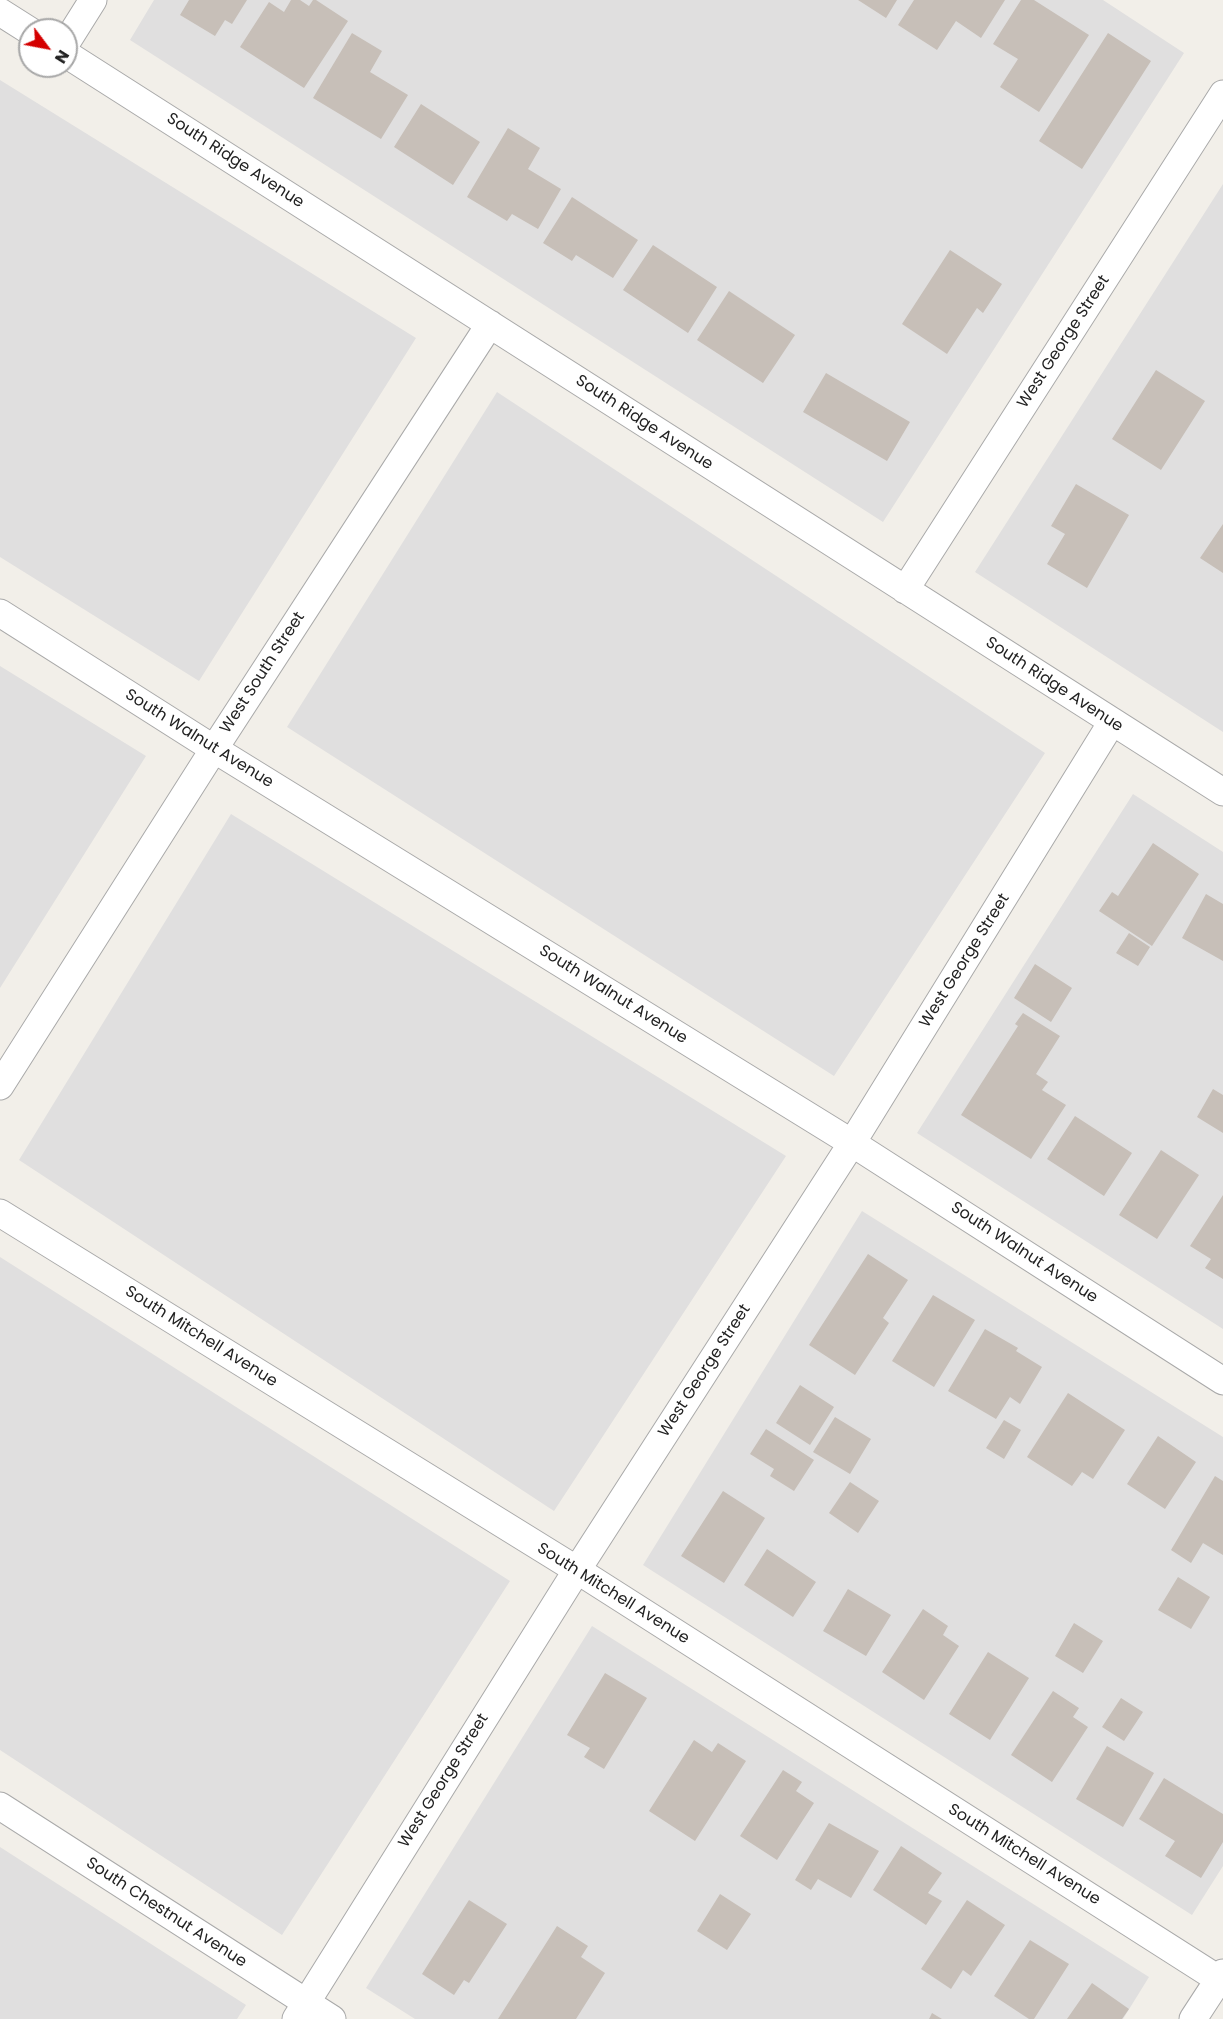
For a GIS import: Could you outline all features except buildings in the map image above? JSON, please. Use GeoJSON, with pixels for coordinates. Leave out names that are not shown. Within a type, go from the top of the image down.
{"type":"FeatureCollection","features":[{"type":"Feature","properties":{"kind":"street"},"geometry":{"type":"LineString","coordinates":[[78,24],[93,0]]}},
{"type":"Feature","properties":{"kind":"street"},"geometry":{"type":"LineString","coordinates":[[0,12],[18,23]]}},
{"type":"Feature","properties":{"kind":"street","name":"South Ridge Avenue"},"geometry":{"type":"LineString","coordinates":[[78,62],[1223,792]]}},
{"type":"Feature","properties":{"kind":"street","name":"West George Street"},"geometry":{"type":"LineString","coordinates":[[905,590],[1223,94]]}},
{"type":"Feature","properties":{"kind":"street","name":"West South Street"},"geometry":{"type":"LineString","coordinates":[[0,1086],[214,749],[489,324]]}},
{"type":"Feature","properties":{"kind":"street","name":"South Walnut Avenue"},"geometry":{"type":"LineString","coordinates":[[0,613],[214,749],[852,1143],[1223,1380]]}},
{"type":"Feature","properties":{"kind":"street","name":"West George Street"},"geometry":{"type":"LineString","coordinates":[[301,2011],[577,1570],[852,1143],[1112,722]]}},
{"type":"Feature","properties":{"kind":"street","name":"South Mitchell Avenue"},"geometry":{"type":"LineString","coordinates":[[0,1213],[577,1570],[1222,1978]]}},
{"type":"Feature","properties":{"kind":"street","name":"South Chestnut Avenue"},"geometry":{"type":"LineString","coordinates":[[0,1806],[301,2011],[332,2019]]}},
{"type":"Feature","properties":{"kind":"street"},"geometry":{"type":"LineString","coordinates":[[1193,2019],[1222,1978]]}},
{"type":"Feature","properties":{"kind":"shaded area"},"geometry":{"type":"Polygon","coordinates":[[[154,0],[1103,0],[1184,53],[883,522],[130,40],[154,0]]]}},
{"type":"Feature","properties":{"kind":"shaded area"},"geometry":{"type":"Polygon","coordinates":[[[0,80],[416,338],[199,681],[0,557],[0,80]]]}},
{"type":"Feature","properties":{"kind":"shaded area"},"geometry":{"type":"Polygon","coordinates":[[[1223,184],[1223,732],[975,572],[1223,184]]]}},
{"type":"Feature","properties":{"kind":"shaded area"},"geometry":{"type":"Polygon","coordinates":[[[497,392],[1045,753],[834,1076],[287,727],[497,392]]]}},
{"type":"Feature","properties":{"kind":"shaded area"},"geometry":{"type":"Polygon","coordinates":[[[0,666],[146,756],[0,988],[0,666]]]}},
{"type":"Feature","properties":{"kind":"shaded area"},"geometry":{"type":"Polygon","coordinates":[[[1133,794],[1223,852],[1223,1329],[917,1133],[1133,794]]]}},
{"type":"Feature","properties":{"kind":"shaded area"},"geometry":{"type":"Polygon","coordinates":[[[231,814],[786,1156],[554,1511],[19,1160],[231,814]]]}},
{"type":"Feature","properties":{"kind":"shaded area"},"geometry":{"type":"Polygon","coordinates":[[[862,1211],[1223,1437],[1223,1866],[1192,1915],[643,1565],[862,1211]]]}},
{"type":"Feature","properties":{"kind":"shaded area"},"geometry":{"type":"Polygon","coordinates":[[[0,1257],[510,1581],[282,1935],[0,1750],[0,1257]]]}},
{"type":"Feature","properties":{"kind":"shaded area"},"geometry":{"type":"Polygon","coordinates":[[[592,1626],[1149,1977],[1123,2019],[415,2019],[366,1988],[592,1626]]]}},
{"type":"Feature","properties":{"kind":"shaded area"},"geometry":{"type":"Polygon","coordinates":[[[0,1847],[246,2005],[237,2019],[0,2019],[0,1847]]]}}]}
